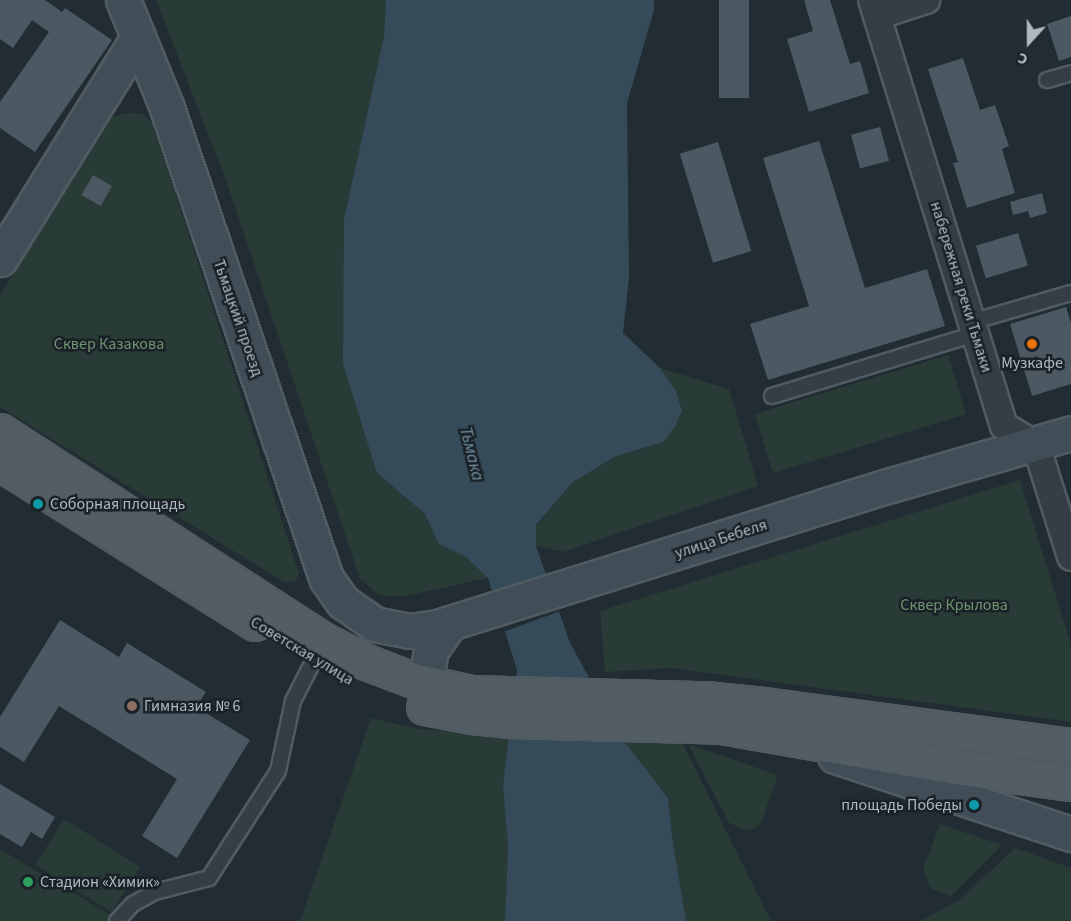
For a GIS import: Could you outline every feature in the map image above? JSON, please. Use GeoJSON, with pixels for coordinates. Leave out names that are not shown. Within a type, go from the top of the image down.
{"type":"FeatureCollection","features":[{"type":"Feature","properties":{"kind":"main road","name":"Тьмацкий проезд"},"geometry":{"type":"LineString","coordinates":[[123,0],[167,108],[326,578],[343,602],[371,623]]}},
{"type":"Feature","properties":{"kind":"main road"},"geometry":{"type":"LineString","coordinates":[[0,259],[138,37]]}},
{"type":"Feature","properties":{"kind":"main road"},"geometry":{"type":"LineString","coordinates":[[97,103],[120,94],[137,94],[153,99],[167,108]]}},
{"type":"Feature","properties":{"kind":"main road","name":"Советская улица"},"geometry":{"type":"LineString","coordinates":[[0,431],[299,625],[354,657],[440,695],[511,720],[678,712]]}},
{"type":"Feature","properties":{"kind":"main road","name":"улица Бебеля"},"geometry":{"type":"LineString","coordinates":[[371,623],[409,632],[449,624],[891,485],[1036,445],[1071,433]]}},
{"type":"Feature","properties":{"kind":"main road","name":"Советская улица"},"geometry":{"type":"LineString","coordinates":[[6,470],[314,660],[372,690],[440,695]]}},
{"type":"Feature","properties":{"kind":"main road"},"geometry":{"type":"LineString","coordinates":[[299,625],[318,607],[326,578]]}},
{"type":"Feature","properties":{"kind":"main road"},"geometry":{"type":"LineString","coordinates":[[440,695],[431,650],[449,624]]}},
{"type":"Feature","properties":{"kind":"main road"},"geometry":{"type":"LineString","coordinates":[[678,712],[764,705],[1071,746]]}},
{"type":"Feature","properties":{"kind":"main road"},"geometry":{"type":"LineString","coordinates":[[678,712],[759,731],[955,767],[1071,783]]}},
{"type":"Feature","properties":{"kind":"main road"},"geometry":{"type":"LineString","coordinates":[[759,731],[1071,834]]}},
{"type":"Feature","properties":{"kind":"street"},"geometry":{"type":"LineString","coordinates":[[874,8],[926,0]]}},
{"type":"Feature","properties":{"kind":"street","name":"набережная реки Тьмаки"},"geometry":{"type":"LineString","coordinates":[[874,8],[1004,426],[1036,445]]}},
{"type":"Feature","properties":{"kind":"street"},"geometry":{"type":"LineString","coordinates":[[1036,445],[1071,557]]}},
{"type":"Feature","properties":{"kind":"lane"},"geometry":{"type":"LineString","coordinates":[[1047,80],[1071,73]]}},
{"type":"Feature","properties":{"kind":"lane"},"geometry":{"type":"LineString","coordinates":[[772,396],[1071,293]]}},
{"type":"Feature","properties":{"kind":"lane"},"geometry":{"type":"LineString","coordinates":[[117,921],[133,904],[155,892],[209,878],[278,771],[293,701],[314,660]]}},
{"type":"Feature","properties":{"kind":"green space"},"geometry":{"type":"Polygon","coordinates":[[[156,0],[386,0],[377,473],[425,514],[439,544],[466,557],[488,578],[401,597],[379,595],[360,579],[228,186],[156,0]]]}},
{"type":"Feature","properties":{"kind":"green space","name":"Сквер Казакова"},"geometry":{"type":"Polygon","coordinates":[[[126,113],[143,114],[153,124],[299,574],[295,582],[284,582],[0,407],[0,295],[112,117],[126,113]]]}},
{"type":"Feature","properties":{"kind":"green space"},"geometry":{"type":"Polygon","coordinates":[[[948,355],[966,414],[773,473],[755,414],[948,355]]]}},
{"type":"Feature","properties":{"kind":"green space"},"geometry":{"type":"Polygon","coordinates":[[[660,368],[729,389],[758,486],[563,552],[536,546],[536,526],[572,483],[614,457],[663,442],[676,391],[660,368]]]}},
{"type":"Feature","properties":{"kind":"green space","name":"Сквер Крылова"},"geometry":{"type":"Polygon","coordinates":[[[1020,480],[1071,645],[1071,722],[671,668],[605,672],[600,611],[1020,480]]]}},
{"type":"Feature","properties":{"kind":"green space"},"geometry":{"type":"Polygon","coordinates":[[[371,718],[418,729],[510,733],[503,785],[508,847],[505,921],[300,921],[371,718]]]}},
{"type":"Feature","properties":{"kind":"green space"},"geometry":{"type":"Polygon","coordinates":[[[624,741],[682,742],[771,921],[686,921],[668,798],[624,741]]]}},
{"type":"Feature","properties":{"kind":"green space"},"geometry":{"type":"Polygon","coordinates":[[[688,744],[778,775],[761,824],[749,831],[729,823],[688,744]]]}},
{"type":"Feature","properties":{"kind":"green space"},"geometry":{"type":"Polygon","coordinates":[[[64,819],[140,867],[112,912],[35,865],[64,819]]]}},
{"type":"Feature","properties":{"kind":"green space"},"geometry":{"type":"Polygon","coordinates":[[[940,824],[1002,845],[951,896],[930,888],[923,869],[940,824]]]}},
{"type":"Feature","properties":{"kind":"green space"},"geometry":{"type":"Polygon","coordinates":[[[1015,848],[1071,868],[1071,921],[920,921],[958,901],[1015,848]]]}},
{"type":"Feature","properties":{"kind":"green space","name":"Стадион «Химик»"},"geometry":{"type":"Polygon","coordinates":[[[0,849],[111,915],[120,921],[0,921],[0,849]]]}},
{"type":"Feature","properties":{"kind":"water","name":"Тьмака"},"geometry":{"type":"Polygon","coordinates":[[[386,0],[654,0],[654,10],[627,103],[629,278],[623,333],[660,368],[676,391],[682,411],[674,428],[663,442],[614,457],[572,483],[536,525],[536,546],[570,643],[624,741],[668,798],[686,921],[505,921],[508,847],[503,785],[517,670],[488,578],[466,557],[439,544],[425,514],[377,473],[343,364],[344,220],[384,37],[386,0]]]}},
{"type":"Feature","properties":{"kind":"pier"},"geometry":{"type":"Polygon","coordinates":[[[548,573],[562,611],[503,632],[490,594],[548,573]]]}},
{"type":"Feature","properties":{"kind":"building"},"geometry":{"type":"Polygon","coordinates":[[[0,0],[45,0],[62,12],[65,8],[112,40],[35,152],[0,128],[0,102],[49,32],[32,20],[13,48],[0,39],[0,0]]]}},
{"type":"Feature","properties":{"kind":"building"},"geometry":{"type":"Polygon","coordinates":[[[719,0],[749,0],[749,98],[719,98],[719,0]]]}},
{"type":"Feature","properties":{"kind":"building"},"geometry":{"type":"Polygon","coordinates":[[[804,0],[830,0],[850,64],[860,61],[869,93],[809,112],[787,39],[813,31],[804,0]]]}},
{"type":"Feature","properties":{"kind":"building"},"geometry":{"type":"Polygon","coordinates":[[[1071,16],[1071,57],[1059,61],[1047,24],[1071,16]]]}},
{"type":"Feature","properties":{"kind":"building"},"geometry":{"type":"Polygon","coordinates":[[[963,58],[980,110],[995,105],[1009,146],[1002,149],[1015,193],[967,208],[953,163],[958,162],[928,69],[963,58]]]}},
{"type":"Feature","properties":{"kind":"building"},"geometry":{"type":"Polygon","coordinates":[[[880,127],[889,161],[860,169],[851,135],[880,127]]]}},
{"type":"Feature","properties":{"kind":"building"},"geometry":{"type":"Polygon","coordinates":[[[819,141],[865,288],[927,269],[945,326],[768,380],[750,324],[809,306],[763,158],[819,141]]]}},
{"type":"Feature","properties":{"kind":"building"},"geometry":{"type":"Polygon","coordinates":[[[718,142],[751,251],[713,263],[680,154],[718,142]]]}},
{"type":"Feature","properties":{"kind":"building"},"geometry":{"type":"Polygon","coordinates":[[[93,175],[112,186],[101,206],[82,195],[93,175]]]}},
{"type":"Feature","properties":{"kind":"building"},"geometry":{"type":"Polygon","coordinates":[[[1042,193],[1047,213],[1030,218],[1028,211],[1013,215],[1010,202],[1042,193]]]}},
{"type":"Feature","properties":{"kind":"building"},"geometry":{"type":"Polygon","coordinates":[[[1018,233],[1028,266],[986,278],[976,246],[1018,233]]]}},
{"type":"Feature","properties":{"kind":"building"},"geometry":{"type":"Polygon","coordinates":[[[1066,307],[1071,323],[1071,384],[1032,396],[1010,324],[1066,307]]]}},
{"type":"Feature","properties":{"kind":"building"},"geometry":{"type":"Polygon","coordinates":[[[60,620],[119,657],[127,643],[206,692],[196,707],[250,740],[177,858],[142,836],[177,779],[59,706],[24,762],[0,747],[0,717],[60,620]]]}},
{"type":"Feature","properties":{"kind":"building"},"geometry":{"type":"Polygon","coordinates":[[[0,784],[55,817],[42,839],[31,832],[22,847],[0,834],[0,784]]]}},
{"type":"Feature","properties":{"kind":"place","name":"Музкафе"},"geometry":{"type":"Point","coordinates":[1032,344]}},
{"type":"Feature","properties":{"kind":"place","name":"Соборная площадь"},"geometry":{"type":"Point","coordinates":[38,504]}},
{"type":"Feature","properties":{"kind":"place","name":"Гимназия № 6"},"geometry":{"type":"Point","coordinates":[132,706]}},
{"type":"Feature","properties":{"kind":"place","name":"площадь Победы"},"geometry":{"type":"Point","coordinates":[974,805]}},
{"type":"Feature","properties":{"kind":"place","name":"Стадион «Химик»"},"geometry":{"type":"Point","coordinates":[28,882]}}]}
